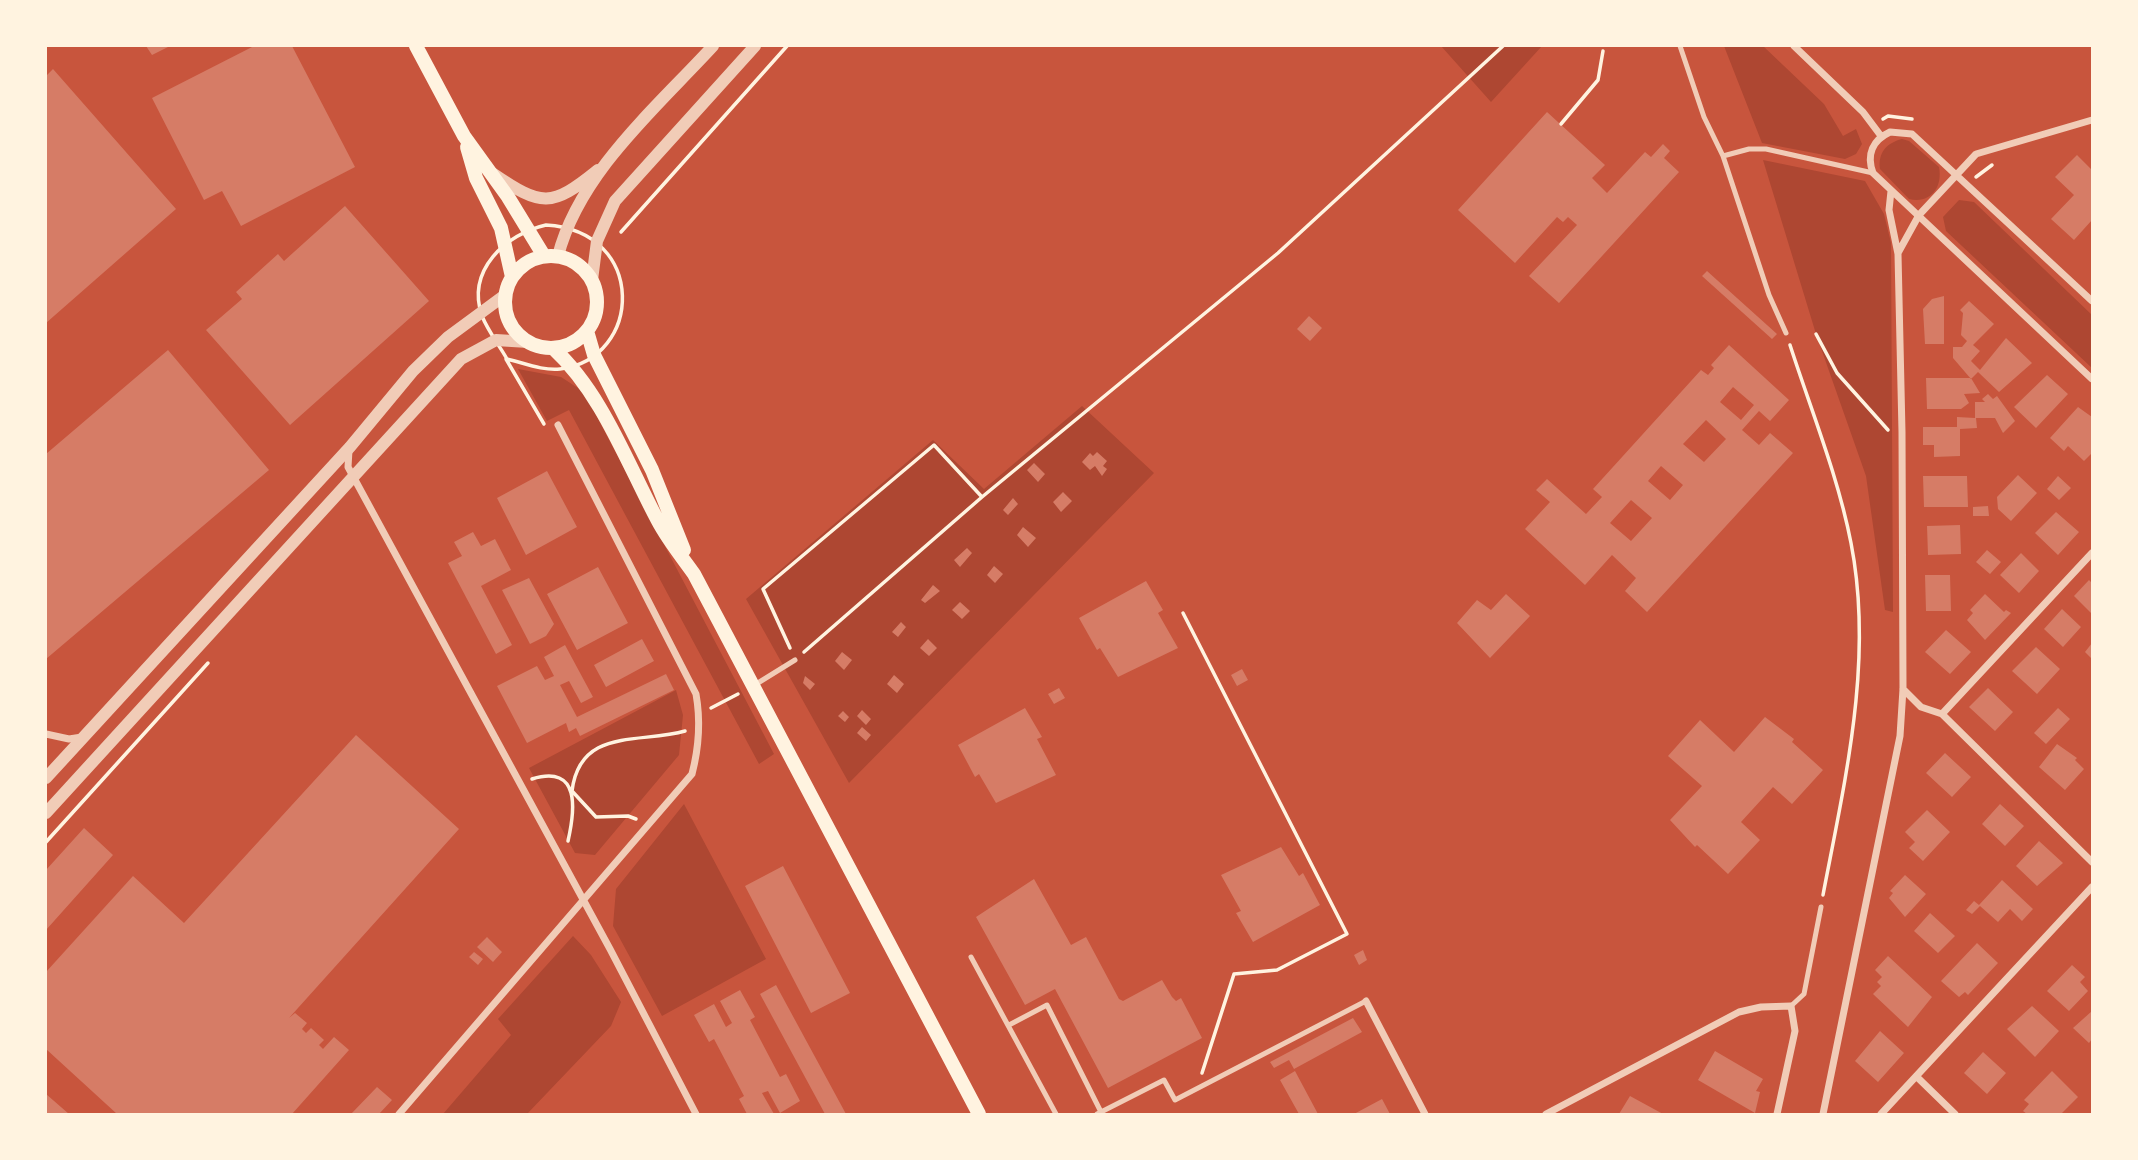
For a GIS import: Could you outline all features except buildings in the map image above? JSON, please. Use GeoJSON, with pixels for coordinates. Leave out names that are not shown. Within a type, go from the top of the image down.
{"type":"FeatureCollection","features":[{"type":"Feature","properties":{"kind":"main road"},"geometry":{"type":"LineString","coordinates":[[416,46],[464,136],[491,172],[526,229],[551,256],[583,268],[592,280],[597,308],[587,331],[569,345],[553,348],[528,342],[519,335],[507,317],[505,295],[512,276],[531,260],[551,256]]}},
{"type":"Feature","properties":{"kind":"main road"},"geometry":{"type":"LineString","coordinates":[[464,136],[476,178],[505,241],[512,276]]}},
{"type":"Feature","properties":{"kind":"main road"},"geometry":{"type":"LineString","coordinates":[[587,331],[594,355],[652,470],[694,575],[979,1115]]}},
{"type":"Feature","properties":{"kind":"main road"},"geometry":{"type":"LineString","coordinates":[[553,348],[572,366],[588,387],[660,525],[694,575]]}},
{"type":"Feature","properties":{"kind":"street"},"geometry":{"type":"LineString","coordinates":[[551,256],[566,226],[609,161],[713,46]]}},
{"type":"Feature","properties":{"kind":"street"},"geometry":{"type":"LineString","coordinates":[[592,280],[597,241],[615,201],[755,46]]}},
{"type":"Feature","properties":{"kind":"street"},"geometry":{"type":"LineString","coordinates":[[1794,46],[1863,112],[1881,136]]}},
{"type":"Feature","properties":{"kind":"street"},"geometry":{"type":"LineString","coordinates":[[1898,254],[1919,215],[1976,154],[2092,120]]}},
{"type":"Feature","properties":{"kind":"street"},"geometry":{"type":"LineString","coordinates":[[2092,301],[1958,173],[1912,134],[1901,131],[1881,136],[1873,146],[1870,157],[1873,173],[2092,379]]}},
{"type":"Feature","properties":{"kind":"street"},"geometry":{"type":"LineString","coordinates":[[491,172],[525,195],[547,199],[567,195],[609,161]]}},
{"type":"Feature","properties":{"kind":"street"},"geometry":{"type":"LineString","coordinates":[[1822,1115],[1900,736],[1903,689],[1902,432],[1898,254],[1889,210],[1891,191]]}},
{"type":"Feature","properties":{"kind":"street"},"geometry":{"type":"LineString","coordinates":[[46,778],[350,447],[433,350],[505,295]]}},
{"type":"Feature","properties":{"kind":"street"},"geometry":{"type":"LineString","coordinates":[[46,813],[461,359],[496,340],[528,342]]}},
{"type":"Feature","properties":{"kind":"street"},"geometry":{"type":"LineString","coordinates":[[400,1115],[692,774],[699,749],[700,713],[696,694],[558,425]]}},
{"type":"Feature","properties":{"kind":"street"},"geometry":{"type":"LineString","coordinates":[[350,447],[348,467],[696,1115]]}},
{"type":"Feature","properties":{"kind":"street"},"geometry":{"type":"LineString","coordinates":[[1942,714],[2092,553]]}},
{"type":"Feature","properties":{"kind":"street"},"geometry":{"type":"LineString","coordinates":[[1903,689],[1921,707],[1942,714],[2092,862]]}},
{"type":"Feature","properties":{"kind":"street"},"geometry":{"type":"LineString","coordinates":[[46,734],[69,739],[83,737]]}},
{"type":"Feature","properties":{"kind":"street"},"geometry":{"type":"LineString","coordinates":[[1881,1115],[2092,887]]}},
{"type":"Feature","properties":{"kind":"street"},"geometry":{"type":"LineString","coordinates":[[1366,1001],[1425,1115]]}},
{"type":"Feature","properties":{"kind":"street"},"geometry":{"type":"LineString","coordinates":[[1546,1115],[1739,1012],[1760,1007],[1791,1006],[1795,1031],[1777,1115]]}},
{"type":"Feature","properties":{"kind":"street"},"geometry":{"type":"LineString","coordinates":[[1917,1077],[1955,1115]]}},
{"type":"Feature","properties":{"kind":"lane"},"geometry":{"type":"LineString","coordinates":[[1680,46],[1704,117],[1723,156],[1769,295],[1786,333]]}},
{"type":"Feature","properties":{"kind":"lane"},"geometry":{"type":"LineString","coordinates":[[1723,156],[1755,148],[1766,149],[1873,173]]}},
{"type":"Feature","properties":{"kind":"lane"},"geometry":{"type":"LineString","coordinates":[[753,686],[795,660]]}},
{"type":"Feature","properties":{"kind":"lane"},"geometry":{"type":"LineString","coordinates":[[1791,1006],[1804,994],[1821,907]]}},
{"type":"Feature","properties":{"kind":"lane"},"geometry":{"type":"LineString","coordinates":[[971,957],[1056,1115]]}},
{"type":"Feature","properties":{"kind":"lane"},"geometry":{"type":"LineString","coordinates":[[1009,1024],[1047,1005],[1099,1113],[1164,1080],[1175,1100],[1366,1001]]}},
{"type":"Feature","properties":{"kind":"path"},"geometry":{"type":"LineString","coordinates":[[618,234],[787,46]]}},
{"type":"Feature","properties":{"kind":"path"},"geometry":{"type":"LineString","coordinates":[[982,497],[934,445],[762,589],[795,660],[982,497],[1278,253],[1503,46]]}},
{"type":"Feature","properties":{"kind":"path"},"geometry":{"type":"LineString","coordinates":[[1561,124],[1598,80],[1603,51]]}},
{"type":"Feature","properties":{"kind":"path"},"geometry":{"type":"LineString","coordinates":[[507,359],[547,369],[572,366],[594,355],[612,335],[623,310],[622,282],[612,257],[597,241],[566,226],[546,225],[526,229],[505,241],[488,262],[480,288],[482,314],[539,419],[547,428],[558,425]]}},
{"type":"Feature","properties":{"kind":"path"},"geometry":{"type":"LineString","coordinates":[[1786,333],[1836,486],[1851,544],[1857,608],[1859,663],[1851,749],[1821,907]]}},
{"type":"Feature","properties":{"kind":"path"},"geometry":{"type":"LineString","coordinates":[[1816,334],[1837,373],[1892,435],[1902,432]]}},
{"type":"Feature","properties":{"kind":"path"},"geometry":{"type":"LineString","coordinates":[[1183,613],[1347,934],[1277,970],[1234,974],[1198,1088]]}},
{"type":"Feature","properties":{"kind":"path"},"geometry":{"type":"LineString","coordinates":[[700,713],[753,686]]}},
{"type":"Feature","properties":{"kind":"path"},"geometry":{"type":"LineString","coordinates":[[553,848],[568,841],[575,813],[572,791],[575,771],[584,756],[620,740],[639,736],[657,738],[699,725]]}},
{"type":"Feature","properties":{"kind":"path"},"geometry":{"type":"LineString","coordinates":[[520,785],[547,775],[558,777],[596,817],[628,816],[648,824]]}},
{"type":"Feature","properties":{"kind":"shaded area"},"geometry":{"type":"Polygon","coordinates":[[[1441,46],[1542,46],[1491,102],[1441,46]]]}},
{"type":"Feature","properties":{"kind":"shaded area"},"geometry":{"type":"Polygon","coordinates":[[[1724,46],[1763,46],[1824,104],[1843,136],[1856,129],[1862,144],[1856,154],[1845,159],[1762,143],[1724,46]]]}},
{"type":"Feature","properties":{"kind":"shaded area"},"geometry":{"type":"Polygon","coordinates":[[[1902,139],[1909,141],[1939,167],[1937,188],[1929,197],[1909,199],[1880,169],[1880,158],[1884,150],[1902,139]]]}},
{"type":"Feature","properties":{"kind":"shaded area"},"geometry":{"type":"Polygon","coordinates":[[[1763,160],[1865,181],[1884,214],[1891,243],[1893,612],[1885,610],[1866,476],[1816,334],[1763,160]]]}},
{"type":"Feature","properties":{"kind":"shaded area"},"geometry":{"type":"Polygon","coordinates":[[[1959,200],[1974,202],[2092,315],[2092,368],[1946,231],[1943,217],[1959,200]]]}},
{"type":"Feature","properties":{"kind":"shaded area"},"geometry":{"type":"Polygon","coordinates":[[[518,369],[561,377],[584,392],[774,754],[759,764],[569,410],[547,421],[518,369]]]}},
{"type":"Feature","properties":{"kind":"shaded area"},"geometry":{"type":"Polygon","coordinates":[[[1082,406],[1154,473],[849,783],[746,599],[933,440],[984,489],[1082,406]]]}},
{"type":"Feature","properties":{"kind":"shaded area"},"geometry":{"type":"Polygon","coordinates":[[[676,690],[683,715],[679,755],[595,855],[575,853],[529,768],[676,690]]]}},
{"type":"Feature","properties":{"kind":"shaded area"},"geometry":{"type":"Polygon","coordinates":[[[684,804],[766,959],[662,1016],[613,926],[616,889],[684,804]]]}},
{"type":"Feature","properties":{"kind":"shaded area"},"geometry":{"type":"Polygon","coordinates":[[[573,936],[591,955],[621,1002],[611,1026],[527,1114],[443,1114],[511,1035],[498,1019],[573,936]]]}}]}
